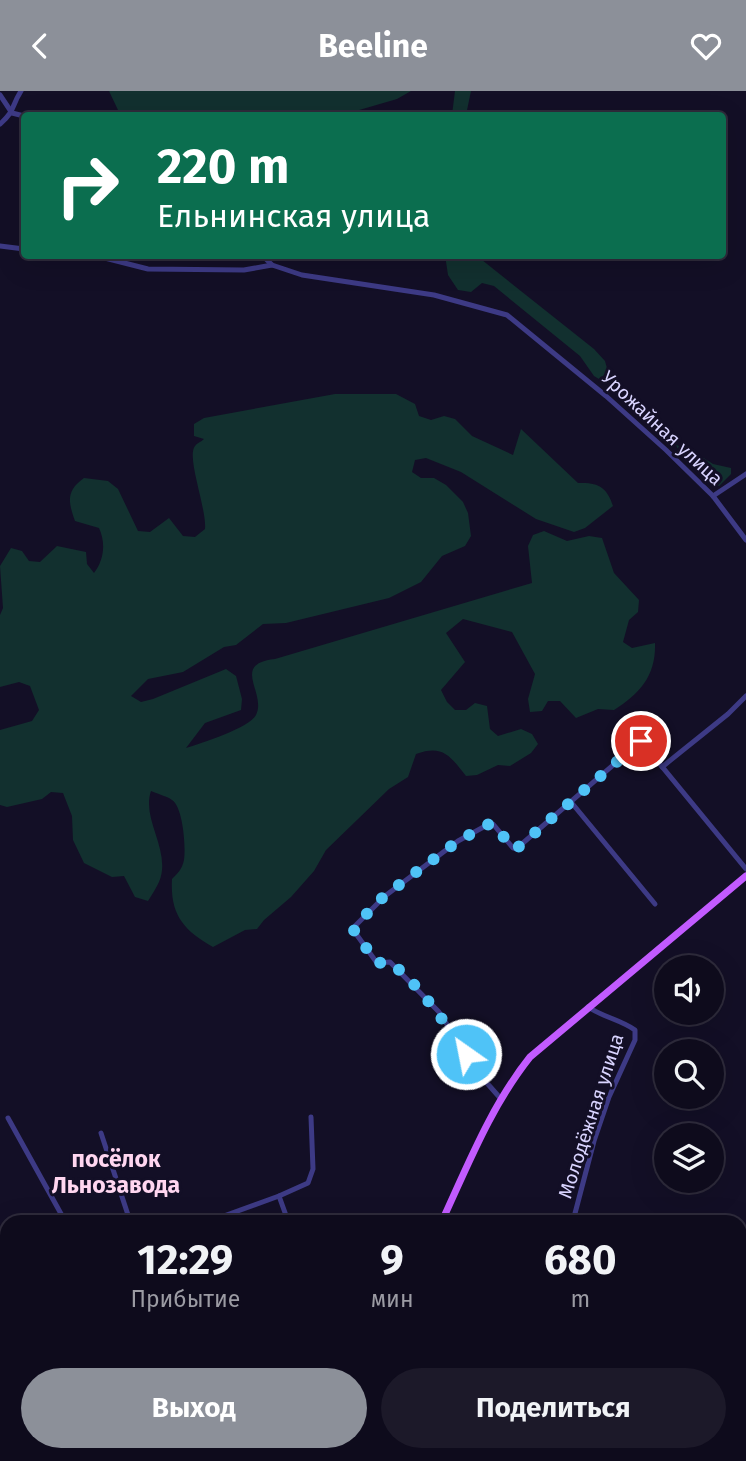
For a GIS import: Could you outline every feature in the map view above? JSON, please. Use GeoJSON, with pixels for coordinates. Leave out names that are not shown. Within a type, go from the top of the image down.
{"type":"FeatureCollection","features":[{"type":"Feature","properties":{"kind":"main road"},"geometry":{"type":"LineString","coordinates":[[445,1215],[501,1099],[530,1057],[746,876]]}},
{"type":"Feature","properties":{"kind":"street"},"geometry":{"type":"LineString","coordinates":[[0,124],[12,113],[14,102],[21,91]]}},
{"type":"Feature","properties":{"kind":"street"},"geometry":{"type":"LineString","coordinates":[[0,95],[12,113],[21,115]]}},
{"type":"Feature","properties":{"kind":"street"},"geometry":{"type":"LineString","coordinates":[[0,246],[21,249]]}},
{"type":"Feature","properties":{"kind":"street"},"geometry":{"type":"LineString","coordinates":[[109,259],[148,269],[244,270],[272,265]]}},
{"type":"Feature","properties":{"kind":"street"},"geometry":{"type":"LineString","coordinates":[[266,259],[272,265]]}},
{"type":"Feature","properties":{"kind":"street","name":"Урожайная улица"},"geometry":{"type":"LineString","coordinates":[[272,265],[302,275],[434,295],[507,315],[606,396],[713,496],[746,540]]}},
{"type":"Feature","properties":{"kind":"street"},"geometry":{"type":"LineString","coordinates":[[713,496],[746,474]]}},
{"type":"Feature","properties":{"kind":"street"},"geometry":{"type":"LineString","coordinates":[[662,768],[746,697]]}},
{"type":"Feature","properties":{"kind":"street"},"geometry":{"type":"LineString","coordinates":[[501,1099],[479,1075],[439,1012],[390,962],[377,963],[354,931],[355,926],[384,896],[458,841],[489,824],[493,824],[516,849],[641,741],[746,869]]}},
{"type":"Feature","properties":{"kind":"street"},"geometry":{"type":"LineString","coordinates":[[571,802],[655,904]]}},
{"type":"Feature","properties":{"kind":"street","name":"Молодёжная улица"},"geometry":{"type":"LineString","coordinates":[[575,1215],[609,1097],[635,1040],[635,1030],[628,1025],[588,1007]]}},
{"type":"Feature","properties":{"kind":"street"},"geometry":{"type":"LineString","coordinates":[[227,1215],[308,1183],[313,1169],[311,1117]]}},
{"type":"Feature","properties":{"kind":"street"},"geometry":{"type":"LineString","coordinates":[[8,1118],[62,1215]]}},
{"type":"Feature","properties":{"kind":"street"},"geometry":{"type":"LineString","coordinates":[[101,1133],[128,1215]]}},
{"type":"Feature","properties":{"kind":"street"},"geometry":{"type":"LineString","coordinates":[[281,1195],[286,1215]]}},
{"type":"Feature","properties":{"kind":"green space"},"geometry":{"type":"Polygon","coordinates":[[[109,91],[411,91],[397,99],[352,112],[107,112],[118,110],[109,91]]]}},
{"type":"Feature","properties":{"kind":"green space"},"geometry":{"type":"Polygon","coordinates":[[[455,91],[471,91],[467,112],[452,112],[455,91]]]}},
{"type":"Feature","properties":{"kind":"green space"},"geometry":{"type":"Polygon","coordinates":[[[446,259],[481,259],[594,349],[605,361],[608,372],[599,379],[594,376],[580,356],[494,286],[482,283],[471,292],[458,290],[448,275],[446,259]]]}},
{"type":"Feature","properties":{"kind":"green space"},"geometry":{"type":"Polygon","coordinates":[[[335,394],[396,394],[415,404],[419,416],[431,420],[444,416],[455,419],[472,436],[513,455],[521,429],[578,483],[591,483],[605,490],[613,506],[585,528],[574,532],[536,519],[461,472],[426,458],[415,460],[412,472],[421,478],[434,478],[446,485],[463,502],[468,513],[471,536],[465,546],[442,556],[421,582],[389,598],[286,623],[263,624],[236,645],[224,647],[183,672],[148,679],[131,696],[141,702],[226,669],[236,676],[242,699],[241,710],[205,723],[186,748],[235,730],[252,720],[258,706],[252,673],[262,662],[532,583],[528,546],[533,535],[544,531],[567,541],[589,536],[602,538],[614,573],[639,600],[638,612],[629,620],[623,642],[632,648],[655,643],[653,665],[639,690],[614,710],[598,709],[576,718],[560,701],[548,701],[542,711],[530,712],[528,699],[535,674],[512,632],[463,619],[446,633],[465,662],[441,690],[447,702],[455,710],[466,710],[475,703],[487,706],[490,729],[498,736],[521,729],[532,734],[538,744],[531,753],[510,766],[498,765],[477,775],[466,776],[439,751],[416,754],[408,777],[389,789],[326,850],[314,871],[291,897],[257,929],[245,930],[213,947],[186,927],[173,902],[172,879],[182,866],[185,846],[179,811],[170,799],[151,791],[150,813],[160,847],[162,870],[159,882],[148,901],[135,897],[124,876],[112,877],[84,863],[73,840],[72,816],[63,793],[51,792],[42,799],[7,807],[0,805],[0,730],[32,721],[39,710],[30,686],[19,682],[0,687],[0,615],[3,608],[0,566],[11,548],[22,551],[29,561],[40,562],[57,546],[86,552],[87,564],[94,573],[102,557],[103,545],[99,528],[75,521],[70,502],[71,492],[84,478],[108,481],[118,489],[138,531],[150,532],[169,518],[183,536],[195,537],[205,529],[205,520],[193,461],[196,445],[204,439],[194,436],[194,424],[204,418],[335,394]]]}},
{"type":"Feature","properties":{"kind":"green space"},"geometry":{"type":"Polygon","coordinates":[[[676,445],[691,450],[713,464],[731,468],[731,474],[719,486],[713,486],[681,455],[676,445]]]}},
{"type":"Feature","properties":{"kind":"district","name":"посёлок Льнозавода"},"geometry":{"type":"Point","coordinates":[116,1172]}},
{"type":"Feature","properties":{"kind":"route"},"geometry":{"type":"LineString","coordinates":[[466,1054],[439,1012],[399,969],[390,962],[377,963],[354,931],[355,926],[384,896],[458,841],[489,824],[493,824],[516,849],[641,741]]}}]}
